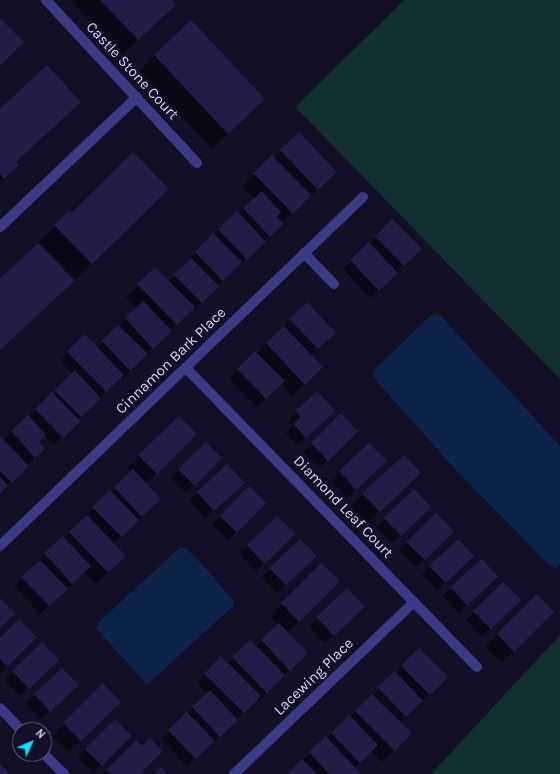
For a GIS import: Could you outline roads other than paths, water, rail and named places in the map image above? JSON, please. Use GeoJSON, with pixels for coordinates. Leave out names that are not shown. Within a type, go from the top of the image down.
{"type":"FeatureCollection","features":[{"type":"Feature","properties":{"kind":"street","name":"Castle Stone Court"},"geometry":{"type":"LineString","coordinates":[[46,0],[197,163]]}},
{"type":"Feature","properties":{"kind":"street"},"geometry":{"type":"LineString","coordinates":[[0,227],[137,97]]}},
{"type":"Feature","properties":{"kind":"street","name":"Cinnamon Bark Place"},"geometry":{"type":"LineString","coordinates":[[0,546],[363,197]]}},
{"type":"Feature","properties":{"kind":"street"},"geometry":{"type":"LineString","coordinates":[[304,253],[334,284]]}},
{"type":"Feature","properties":{"kind":"street","name":"Diamond Leaf Court"},"geometry":{"type":"LineString","coordinates":[[186,368],[477,667]]}},
{"type":"Feature","properties":{"kind":"street","name":"Lacewing Place"},"geometry":{"type":"LineString","coordinates":[[234,774],[414,602]]}},
{"type":"Feature","properties":{"kind":"street"},"geometry":{"type":"LineString","coordinates":[[0,708],[13,722]]}},
{"type":"Feature","properties":{"kind":"street"},"geometry":{"type":"LineString","coordinates":[[52,762],[64,774]]}},
{"type":"Feature","properties":{"kind":"water"},"geometry":{"type":"Polygon","coordinates":[[[435,314],[442,317],[560,446],[560,564],[556,568],[552,567],[543,559],[453,467],[372,374],[375,369],[430,316],[435,314]]]}},
{"type":"Feature","properties":{"kind":"water"},"geometry":{"type":"Polygon","coordinates":[[[179,548],[186,548],[202,564],[234,601],[233,606],[147,685],[96,628],[100,621],[179,548]]]}}]}
